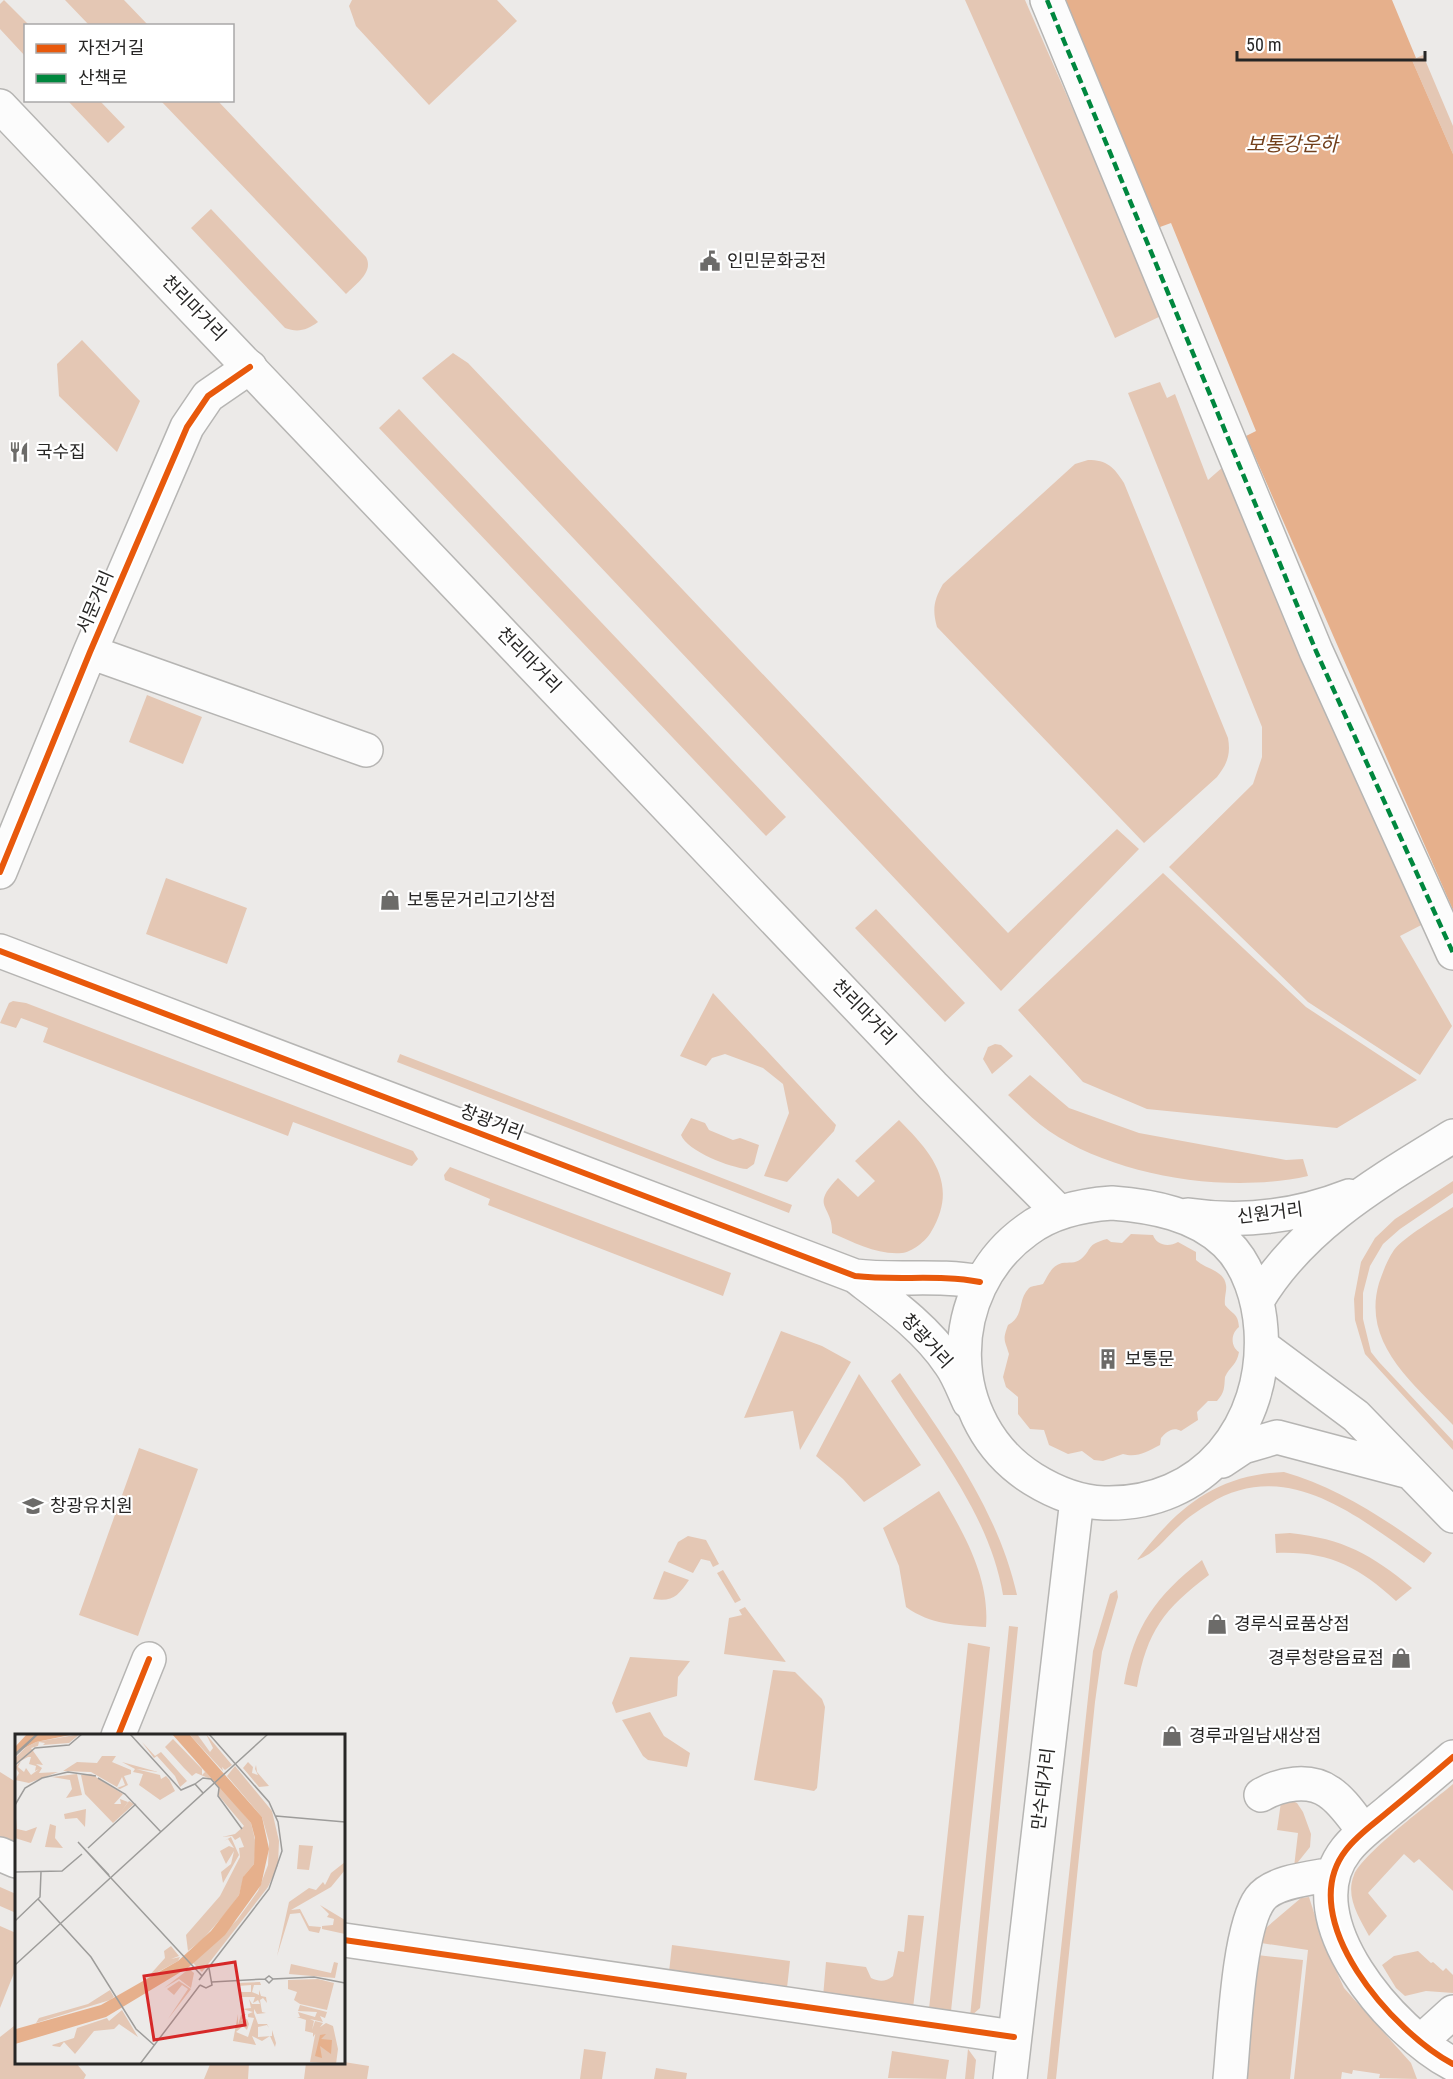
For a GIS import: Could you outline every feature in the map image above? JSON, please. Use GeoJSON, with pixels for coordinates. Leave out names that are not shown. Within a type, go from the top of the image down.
{"type":"FeatureCollection","features":[{"type":"Feature","properties":{"kind":"street"},"geometry":{"type":"LineString","coordinates":[[1047,0],[1316,651],[1453,953]]}},
{"type":"Feature","properties":{"kind":"street","name":"천리마거리"},"geometry":{"type":"LineString","coordinates":[[0,106],[933,1086],[1059,1212]]}},
{"type":"Feature","properties":{"kind":"street","name":"서문거리"},"geometry":{"type":"LineString","coordinates":[[0,872],[90,652],[188,427],[208,396],[250,367]]}},
{"type":"Feature","properties":{"kind":"street"},"geometry":{"type":"LineString","coordinates":[[90,652],[366,750]]}},
{"type":"Feature","properties":{"kind":"street","name":"창광거리"},"geometry":{"type":"LineString","coordinates":[[0,951],[855,1276],[888,1280],[951,1276],[980,1282]]}},
{"type":"Feature","properties":{"kind":"street","name":"신원거리"},"geometry":{"type":"LineString","coordinates":[[1257,1301],[1270,1280],[1301,1243],[1368,1189],[1453,1136]]}},
{"type":"Feature","properties":{"kind":"street","name":"신원거리"},"geometry":{"type":"LineString","coordinates":[[1169,1212],[1212,1218],[1258,1218],[1329,1204],[1368,1189]]}},
{"type":"Feature","properties":{"kind":"street"},"geometry":{"type":"LineString","coordinates":[[1197,1476],[1221,1457],[1239,1433],[1253,1406],[1260,1376],[1262,1346],[1257,1301],[1245,1270],[1227,1244],[1201,1225],[1169,1212],[1112,1203],[1085,1205],[1059,1212],[1028,1229],[1001,1253],[980,1282],[971,1304],[963,1352],[966,1384],[979,1422],[997,1448],[1020,1471],[1047,1488],[1077,1499],[1102,1503],[1152,1498],[1176,1489],[1197,1476],[1243,1447],[1277,1437],[1359,1456],[1411,1472]]}},
{"type":"Feature","properties":{"kind":"street","name":"창광거리"},"geometry":{"type":"LineString","coordinates":[[855,1276],[898,1309],[930,1339],[951,1365],[979,1422]]}},
{"type":"Feature","properties":{"kind":"street"},"geometry":{"type":"LineString","coordinates":[[1262,1346],[1356,1416],[1453,1516]]}},
{"type":"Feature","properties":{"kind":"street","name":"만수대거리"},"geometry":{"type":"LineString","coordinates":[[1010,2079],[1077,1499]]}},
{"type":"Feature","properties":{"kind":"street"},"geometry":{"type":"LineString","coordinates":[[119,1734],[149,1659]]}},
{"type":"Feature","properties":{"kind":"street"},"geometry":{"type":"LineString","coordinates":[[1453,1757],[1345,1850],[1333,1874],[1332,1908],[1342,1944],[1362,1978],[1389,2015],[1441,2061],[1453,2012]]}},
{"type":"Feature","properties":{"kind":"street"},"geometry":{"type":"LineString","coordinates":[[1261,1794],[1280,1785],[1302,1784],[1329,1791],[1364,1832]]}},
{"type":"Feature","properties":{"kind":"street"},"geometry":{"type":"LineString","coordinates":[[0,1854],[15,1861]]}},
{"type":"Feature","properties":{"kind":"street"},"geometry":{"type":"LineString","coordinates":[[1230,2079],[1239,1984],[1248,1931],[1261,1898],[1287,1882],[1333,1874]]}},
{"type":"Feature","properties":{"kind":"street"},"geometry":{"type":"LineString","coordinates":[[345,1940],[1014,2037]]}},
{"type":"Feature","properties":{"kind":"shaded area"},"geometry":{"type":"Polygon","coordinates":[[[4,0],[28,24],[24,24],[24,55],[0,29],[0,4],[4,0]]]}},
{"type":"Feature","properties":{"kind":"shaded area"},"geometry":{"type":"Polygon","coordinates":[[[65,0],[124,0],[147,24],[88,24],[65,0]]]}},
{"type":"Feature","properties":{"kind":"shaded area"},"geometry":{"type":"Polygon","coordinates":[[[352,0],[497,0],[517,21],[429,105],[356,26],[349,6],[352,0]]]}},
{"type":"Feature","properties":{"kind":"shaded area"},"geometry":{"type":"Polygon","coordinates":[[[965,0],[1025,0],[1163,315],[1115,338],[965,0]]]}},
{"type":"Feature","properties":{"kind":"shaded area"},"geometry":{"type":"Polygon","coordinates":[[[1423,55],[1453,126],[1453,154],[1412,60],[1423,55]]]}},
{"type":"Feature","properties":{"kind":"shaded area"},"geometry":{"type":"Polygon","coordinates":[[[69,102],[101,102],[125,127],[108,143],[69,102]]]}},
{"type":"Feature","properties":{"kind":"shaded area"},"geometry":{"type":"Polygon","coordinates":[[[162,102],[219,102],[366,257],[368,268],[366,273],[346,294],[162,102]]]}},
{"type":"Feature","properties":{"kind":"shaded area"},"geometry":{"type":"Polygon","coordinates":[[[211,209],[318,322],[302,330],[285,328],[191,228],[211,209]]]}},
{"type":"Feature","properties":{"kind":"shaded area"},"geometry":{"type":"Polygon","coordinates":[[[82,340],[140,401],[117,452],[59,396],[57,364],[82,340]]]}},
{"type":"Feature","properties":{"kind":"shaded area"},"geometry":{"type":"Polygon","coordinates":[[[453,353],[468,363],[1008,933],[1117,829],[1139,849],[1001,991],[422,378],[453,353]]]}},
{"type":"Feature","properties":{"kind":"shaded area"},"geometry":{"type":"Polygon","coordinates":[[[1160,382],[1167,398],[1175,394],[1208,480],[1224,466],[1433,919],[1400,936],[1452,1026],[1420,1075],[1308,1002],[1169,867],[1253,784],[1262,757],[1262,727],[1128,393],[1160,382]]]}},
{"type":"Feature","properties":{"kind":"shaded area"},"geometry":{"type":"Polygon","coordinates":[[[399,409],[786,817],[766,836],[379,428],[399,409]]]}},
{"type":"Feature","properties":{"kind":"shaded area"},"geometry":{"type":"Polygon","coordinates":[[[1088,460],[1105,463],[1117,473],[1124,483],[1228,738],[1227,759],[1217,777],[1144,843],[937,627],[934,610],[943,584],[1075,464],[1088,460]]]}},
{"type":"Feature","properties":{"kind":"shaded area"},"geometry":{"type":"Polygon","coordinates":[[[147,695],[202,717],[183,764],[129,742],[147,695]]]}},
{"type":"Feature","properties":{"kind":"shaded area"},"geometry":{"type":"Polygon","coordinates":[[[1163,873],[1306,1007],[1417,1080],[1337,1128],[1147,1109],[1083,1082],[1018,1010],[1163,873]]]}},
{"type":"Feature","properties":{"kind":"shaded area"},"geometry":{"type":"Polygon","coordinates":[[[166,878],[247,908],[227,964],[146,934],[166,878]]]}},
{"type":"Feature","properties":{"kind":"shaded area"},"geometry":{"type":"Polygon","coordinates":[[[876,909],[965,1003],[945,1022],[855,928],[876,909]]]}},
{"type":"Feature","properties":{"kind":"shaded area"},"geometry":{"type":"Polygon","coordinates":[[[713,993],[836,1125],[834,1131],[787,1182],[764,1176],[789,1113],[783,1084],[763,1068],[725,1054],[712,1058],[706,1066],[680,1056],[713,993]]]}},
{"type":"Feature","properties":{"kind":"shaded area"},"geometry":{"type":"Polygon","coordinates":[[[13,1001],[26,1003],[413,1151],[418,1159],[412,1166],[408,1165],[293,1122],[288,1136],[43,1042],[48,1028],[21,1018],[16,1028],[0,1023],[9,1003],[13,1001]]]}},
{"type":"Feature","properties":{"kind":"shaded area"},"geometry":{"type":"Polygon","coordinates":[[[995,1044],[1001,1045],[1013,1056],[992,1074],[983,1059],[988,1047],[995,1044]]]}},
{"type":"Feature","properties":{"kind":"shaded area"},"geometry":{"type":"Polygon","coordinates":[[[400,1054],[792,1205],[789,1213],[397,1062],[400,1054]]]}},
{"type":"Feature","properties":{"kind":"shaded area"},"geometry":{"type":"Polygon","coordinates":[[[1030,1075],[1069,1108],[1139,1133],[1286,1160],[1303,1159],[1308,1176],[1277,1181],[1209,1182],[1174,1178],[1107,1160],[1076,1147],[1049,1131],[1008,1095],[1030,1075]]]}},
{"type":"Feature","properties":{"kind":"shaded area"},"geometry":{"type":"Polygon","coordinates":[[[691,1118],[705,1123],[709,1130],[733,1140],[740,1138],[759,1145],[754,1164],[747,1169],[731,1166],[700,1153],[681,1135],[691,1118]]]}},
{"type":"Feature","properties":{"kind":"shaded area"},"geometry":{"type":"Polygon","coordinates":[[[899,1120],[931,1158],[938,1171],[943,1199],[939,1215],[926,1239],[910,1251],[893,1253],[866,1248],[832,1233],[824,1201],[829,1188],[838,1178],[858,1197],[875,1181],[855,1161],[899,1120]]]}},
{"type":"Feature","properties":{"kind":"shaded area"},"geometry":{"type":"Polygon","coordinates":[[[450,1167],[731,1273],[723,1296],[488,1205],[490,1199],[445,1180],[444,1175],[450,1167]]]}},
{"type":"Feature","properties":{"kind":"shaded area"},"geometry":{"type":"Polygon","coordinates":[[[1453,1181],[1453,1193],[1400,1229],[1383,1244],[1370,1266],[1363,1293],[1363,1319],[1371,1352],[1453,1441],[1453,1450],[1365,1354],[1355,1320],[1354,1299],[1361,1262],[1375,1238],[1395,1219],[1453,1181]]]}},
{"type":"Feature","properties":{"kind":"shaded area"},"geometry":{"type":"Polygon","coordinates":[[[1453,1207],[1453,1425],[1395,1362],[1378,1326],[1375,1305],[1379,1283],[1394,1250],[1413,1233],[1453,1207]]]}},
{"type":"Feature","properties":{"kind":"shaded area"},"geometry":{"type":"Polygon","coordinates":[[[1131,1234],[1153,1235],[1157,1241],[1164,1244],[1171,1245],[1178,1242],[1196,1252],[1196,1260],[1222,1276],[1226,1285],[1225,1305],[1238,1322],[1239,1327],[1233,1339],[1234,1346],[1239,1352],[1237,1360],[1225,1377],[1224,1390],[1221,1395],[1217,1401],[1208,1401],[1197,1412],[1198,1420],[1181,1431],[1172,1429],[1167,1432],[1161,1438],[1160,1445],[1146,1452],[1137,1455],[1123,1454],[1103,1461],[1094,1460],[1082,1451],[1068,1454],[1049,1445],[1044,1430],[1030,1429],[1018,1414],[1018,1397],[1006,1387],[1003,1377],[1009,1354],[1005,1334],[1008,1325],[1019,1313],[1025,1293],[1031,1287],[1043,1284],[1055,1266],[1079,1261],[1092,1245],[1100,1241],[1107,1239],[1111,1242],[1122,1243],[1131,1234]]]}},
{"type":"Feature","properties":{"kind":"shaded area"},"geometry":{"type":"Polygon","coordinates":[[[781,1331],[822,1346],[851,1362],[800,1450],[793,1411],[744,1418],[781,1331]]]}},
{"type":"Feature","properties":{"kind":"shaded area"},"geometry":{"type":"Polygon","coordinates":[[[900,1373],[936,1425],[984,1506],[1008,1564],[1017,1595],[1003,1595],[986,1537],[973,1510],[958,1483],[891,1381],[900,1373]]]}},
{"type":"Feature","properties":{"kind":"shaded area"},"geometry":{"type":"Polygon","coordinates":[[[859,1374],[921,1465],[864,1502],[843,1479],[816,1456],[859,1374]]]}},
{"type":"Feature","properties":{"kind":"shaded area"},"geometry":{"type":"Polygon","coordinates":[[[139,1448],[198,1469],[138,1636],[79,1615],[139,1448]]]}},
{"type":"Feature","properties":{"kind":"shaded area"},"geometry":{"type":"Polygon","coordinates":[[[1284,1472],[1323,1486],[1362,1506],[1432,1553],[1424,1563],[1349,1512],[1322,1499],[1295,1490],[1267,1486],[1238,1491],[1209,1504],[1186,1520],[1154,1550],[1137,1560],[1152,1541],[1183,1510],[1218,1487],[1260,1475],[1284,1472]]]}},
{"type":"Feature","properties":{"kind":"shaded area"},"geometry":{"type":"Polygon","coordinates":[[[939,1491],[965,1539],[979,1573],[984,1590],[986,1627],[934,1621],[906,1607],[899,1566],[883,1528],[939,1491]]]}},
{"type":"Feature","properties":{"kind":"shaded area"},"geometry":{"type":"Polygon","coordinates":[[[1290,1533],[1326,1539],[1356,1550],[1370,1557],[1412,1588],[1396,1601],[1369,1578],[1341,1563],[1311,1555],[1276,1553],[1275,1534],[1290,1533]]]}},
{"type":"Feature","properties":{"kind":"shaded area"},"geometry":{"type":"Polygon","coordinates":[[[688,1536],[706,1540],[719,1564],[713,1567],[710,1561],[701,1559],[693,1573],[668,1562],[678,1542],[688,1536]]]}},
{"type":"Feature","properties":{"kind":"shaded area"},"geometry":{"type":"Polygon","coordinates":[[[1202,1560],[1209,1575],[1180,1599],[1160,1623],[1146,1651],[1137,1687],[1124,1684],[1134,1645],[1150,1614],[1172,1586],[1202,1560]]]}},
{"type":"Feature","properties":{"kind":"shaded area"},"geometry":{"type":"Polygon","coordinates":[[[723,1570],[741,1600],[735,1603],[717,1573],[723,1570]]]}},
{"type":"Feature","properties":{"kind":"shaded area"},"geometry":{"type":"Polygon","coordinates":[[[664,1571],[689,1580],[674,1597],[666,1600],[653,1599],[664,1571]]]}},
{"type":"Feature","properties":{"kind":"shaded area"},"geometry":{"type":"Polygon","coordinates":[[[1117,1590],[1118,1597],[1102,1652],[1095,1702],[1056,2079],[1047,2079],[1093,1651],[1110,1594],[1117,1590]]]}},
{"type":"Feature","properties":{"kind":"shaded area"},"geometry":{"type":"Polygon","coordinates":[[[745,1607],[786,1662],[724,1654],[729,1618],[742,1615],[739,1610],[745,1607]]]}},
{"type":"Feature","properties":{"kind":"shaded area"},"geometry":{"type":"Polygon","coordinates":[[[1009,1626],[1018,1627],[980,2008],[970,2017],[1009,1626]]]}},
{"type":"Feature","properties":{"kind":"shaded area"},"geometry":{"type":"Polygon","coordinates":[[[968,1643],[990,1647],[951,2011],[929,2009],[968,1643]]]}},
{"type":"Feature","properties":{"kind":"shaded area"},"geometry":{"type":"Polygon","coordinates":[[[630,1657],[690,1661],[678,1677],[677,1696],[616,1713],[612,1703],[630,1657]]]}},
{"type":"Feature","properties":{"kind":"shaded area"},"geometry":{"type":"Polygon","coordinates":[[[773,1670],[795,1672],[822,1699],[825,1707],[817,1788],[814,1791],[754,1780],[773,1670]]]}},
{"type":"Feature","properties":{"kind":"shaded area"},"geometry":{"type":"Polygon","coordinates":[[[650,1712],[664,1736],[690,1753],[687,1767],[648,1760],[643,1756],[622,1720],[650,1712]]]}},
{"type":"Feature","properties":{"kind":"shaded area"},"geometry":{"type":"Polygon","coordinates":[[[0,1772],[15,1781],[15,1849],[0,1842],[0,1772]]]}},
{"type":"Feature","properties":{"kind":"shaded area"},"geometry":{"type":"Polygon","coordinates":[[[1453,1784],[1453,1891],[1419,1859],[1414,1863],[1404,1854],[1368,1893],[1387,1916],[1369,1936],[1352,1899],[1354,1875],[1370,1854],[1384,1841],[1453,1784]]]}},
{"type":"Feature","properties":{"kind":"shaded area"},"geometry":{"type":"Polygon","coordinates":[[[1288,1799],[1297,1803],[1303,1812],[1311,1834],[1310,1847],[1294,1867],[1298,1833],[1277,1830],[1281,1802],[1288,1799]]]}},
{"type":"Feature","properties":{"kind":"shaded area"},"geometry":{"type":"Polygon","coordinates":[[[0,1887],[15,1894],[15,1913],[0,1906],[0,1887]]]}},
{"type":"Feature","properties":{"kind":"shaded area"},"geometry":{"type":"Polygon","coordinates":[[[1309,1897],[1324,1944],[1344,1988],[1411,2063],[1417,2079],[1379,2078],[1380,2074],[1353,2070],[1352,2074],[1342,2072],[1341,2079],[1294,2079],[1308,1950],[1261,1943],[1261,1932],[1301,1898],[1309,1897]]]}},
{"type":"Feature","properties":{"kind":"shaded area"},"geometry":{"type":"Polygon","coordinates":[[[908,1915],[924,1916],[913,2008],[823,1997],[826,1962],[866,1967],[871,1978],[877,1980],[882,1981],[893,1976],[898,1951],[904,1952],[908,1915]]]}},
{"type":"Feature","properties":{"kind":"shaded area"},"geometry":{"type":"Polygon","coordinates":[[[0,1926],[15,1933],[15,1970],[0,2008],[0,1926]]]}},
{"type":"Feature","properties":{"kind":"shaded area"},"geometry":{"type":"Polygon","coordinates":[[[672,1945],[790,1961],[787,1988],[669,1972],[672,1945]]]}},
{"type":"Feature","properties":{"kind":"shaded area"},"geometry":{"type":"Polygon","coordinates":[[[1418,1951],[1431,1963],[1433,1962],[1443,1971],[1446,1968],[1453,1975],[1453,1993],[1426,1991],[1405,1996],[1396,1988],[1382,1965],[1394,1956],[1418,1951]]]}},
{"type":"Feature","properties":{"kind":"shaded area"},"geometry":{"type":"Polygon","coordinates":[[[1257,1955],[1303,1960],[1290,2079],[1244,2079],[1257,1955]]]}},
{"type":"Feature","properties":{"kind":"shaded area"},"geometry":{"type":"Polygon","coordinates":[[[15,2022],[15,2064],[77,2064],[86,2075],[84,2079],[0,2079],[0,2037],[14,2026],[15,2022]]]}},
{"type":"Feature","properties":{"kind":"shaded area"},"geometry":{"type":"Polygon","coordinates":[[[584,2049],[606,2052],[602,2079],[580,2079],[584,2049]]]}},
{"type":"Feature","properties":{"kind":"shaded area"},"geometry":{"type":"Polygon","coordinates":[[[968,2049],[976,2060],[974,2079],[965,2079],[968,2049]]]}},
{"type":"Feature","properties":{"kind":"shaded area"},"geometry":{"type":"Polygon","coordinates":[[[892,2051],[949,2060],[946,2079],[888,2078],[892,2051]]]}},
{"type":"Feature","properties":{"kind":"shaded area"},"geometry":{"type":"Polygon","coordinates":[[[345,2062],[369,2066],[367,2079],[304,2079],[306,2064],[345,2064],[345,2062]]]}},
{"type":"Feature","properties":{"kind":"shaded area"},"geometry":{"type":"Polygon","coordinates":[[[210,2064],[249,2064],[248,2079],[204,2079],[210,2064]]]}},
{"type":"Feature","properties":{"kind":"shaded area"},"geometry":{"type":"Polygon","coordinates":[[[656,2068],[687,2073],[686,2079],[654,2079],[656,2068]]]}},
{"type":"Feature","properties":{"kind":"water","name":"보통강운하"},"geometry":{"type":"Polygon","coordinates":[[[1063,0],[1392,0],[1416,58],[1412,60],[1453,154],[1453,910],[1246,436],[1256,431],[1171,223],[1160,227],[1063,0]]]}},
{"type":"Feature","properties":{"kind":"marked path"},"geometry":{"type":"LineString","coordinates":[[1047,0],[1316,651],[1453,953]]}},
{"type":"Feature","properties":{"kind":"cycle path"},"geometry":{"type":"LineString","coordinates":[[0,872],[90,652],[187,427],[208,396],[250,367]]}},
{"type":"Feature","properties":{"kind":"cycle path"},"geometry":{"type":"LineString","coordinates":[[0,951],[855,1276],[949,1278],[980,1282]]}},
{"type":"Feature","properties":{"kind":"cycle path"},"geometry":{"type":"LineString","coordinates":[[119,1734],[149,1659]]}},
{"type":"Feature","properties":{"kind":"cycle path"},"geometry":{"type":"LineString","coordinates":[[1453,1757],[1361,1834],[1346,1850],[1333,1878],[1332,1908],[1341,1940],[1357,1971],[1379,2001],[1429,2049],[1453,2064]]}},
{"type":"Feature","properties":{"kind":"cycle path"},"geometry":{"type":"LineString","coordinates":[[345,1940],[1014,2037]]}},
{"type":"Feature","properties":{"kind":"place","name":"인민문화궁전"},"geometry":{"type":"Point","coordinates":[710,261]}},
{"type":"Feature","properties":{"kind":"place","name":"국수집"},"geometry":{"type":"Point","coordinates":[19,452]}},
{"type":"Feature","properties":{"kind":"place","name":"보통문거리고기상점"},"geometry":{"type":"Point","coordinates":[390,900]}},
{"type":"Feature","properties":{"kind":"place","name":"보통문"},"geometry":{"type":"Point","coordinates":[1108,1359]}},
{"type":"Feature","properties":{"kind":"place","name":"창광유치원"},"geometry":{"type":"Point","coordinates":[33,1506]}},
{"type":"Feature","properties":{"kind":"place","name":"경루식료품상점"},"geometry":{"type":"Point","coordinates":[1217,1624]}},
{"type":"Feature","properties":{"kind":"place","name":"경루청량음료점"},"geometry":{"type":"Point","coordinates":[1401,1658]}},
{"type":"Feature","properties":{"kind":"place","name":"경루과일남새상점"},"geometry":{"type":"Point","coordinates":[1172,1736]}}]}
